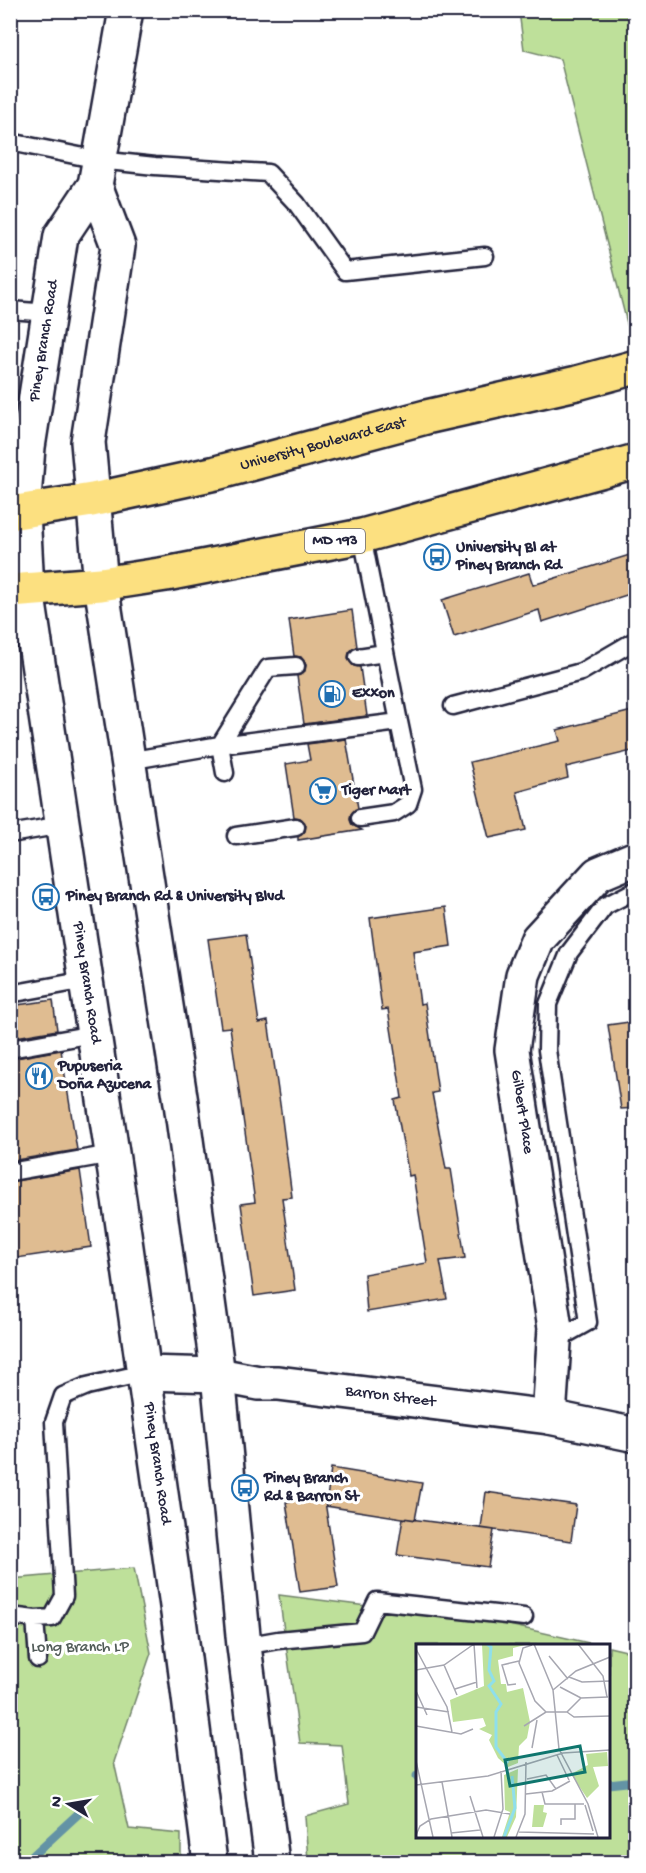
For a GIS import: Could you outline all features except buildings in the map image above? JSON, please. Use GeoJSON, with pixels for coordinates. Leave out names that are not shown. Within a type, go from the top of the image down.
{"type":"FeatureCollection","features":[{"type":"Feature","properties":{"kind":"main road","name":"Piney Branch Road"},"geometry":{"type":"LineString","coordinates":[[126,10],[97,173],[61,236],[17,512],[19,590],[37,645],[144,1373],[210,1863]]}},
{"type":"Feature","properties":{"kind":"main road"},"geometry":{"type":"LineString","coordinates":[[97,173],[118,246],[88,442],[92,500],[101,584],[181,1103],[218,1375],[244,1646],[272,1863]]}},
{"type":"Feature","properties":{"kind":"main road","name":"University Boulevard East"},"geometry":{"type":"LineString","coordinates":[[17,512],[92,500],[216,473],[426,417],[577,383],[636,367]]}},
{"type":"Feature","properties":{"kind":"main road","name":"MD 193"},"geometry":{"type":"LineString","coordinates":[[19,590],[101,584],[166,574],[362,536],[636,461]]}},
{"type":"Feature","properties":{"kind":"main road","name":"Gilbert Place"},"geometry":{"type":"LineString","coordinates":[[549,1417],[555,1328],[523,975],[538,939],[598,874],[636,858]]}},
{"type":"Feature","properties":{"kind":"main road","name":"Barron Street"},"geometry":{"type":"LineString","coordinates":[[144,1373],[218,1375],[259,1383],[278,1383],[549,1417],[636,1436]]}},
{"type":"Feature","properties":{"kind":"lane"},"geometry":{"type":"LineString","coordinates":[[10,142],[97,173],[155,166],[268,173],[297,204],[345,271],[485,256]]}},
{"type":"Feature","properties":{"kind":"lane"},"geometry":{"type":"LineString","coordinates":[[10,310],[49,313]]}},
{"type":"Feature","properties":{"kind":"lane"},"geometry":{"type":"LineString","coordinates":[[360,818],[394,813],[408,804],[413,789],[362,536]]}},
{"type":"Feature","properties":{"kind":"lane"},"geometry":{"type":"LineString","coordinates":[[453,706],[581,672],[636,640]]}},
{"type":"Feature","properties":{"kind":"lane"},"geometry":{"type":"LineString","coordinates":[[358,657],[385,653]]}},
{"type":"Feature","properties":{"kind":"lane"},"geometry":{"type":"LineString","coordinates":[[225,773],[220,745],[268,668],[296,666]]}},
{"type":"Feature","properties":{"kind":"lane"},"geometry":{"type":"LineString","coordinates":[[128,761],[220,745],[399,722]]}},
{"type":"Feature","properties":{"kind":"lane"},"geometry":{"type":"LineString","coordinates":[[10,834],[62,825]]}},
{"type":"Feature","properties":{"kind":"lane"},"geometry":{"type":"LineString","coordinates":[[236,836],[296,827]]}},
{"type":"Feature","properties":{"kind":"lane"},"geometry":{"type":"LineString","coordinates":[[529,1050],[569,953],[605,906],[636,890]]}},
{"type":"Feature","properties":{"kind":"lane"},"geometry":{"type":"LineString","coordinates":[[10,994],[86,980]]}},
{"type":"Feature","properties":{"kind":"lane"},"geometry":{"type":"LineString","coordinates":[[10,1049],[93,1034]]}},
{"type":"Feature","properties":{"kind":"lane"},"geometry":{"type":"LineString","coordinates":[[10,1172],[112,1154]]}},
{"type":"Feature","properties":{"kind":"lane"},"geometry":{"type":"LineString","coordinates":[[10,1616],[35,1619],[52,1618],[64,1596],[54,1422],[63,1396],[87,1386],[144,1373]]}},
{"type":"Feature","properties":{"kind":"lane"},"geometry":{"type":"LineString","coordinates":[[244,1646],[278,1640],[362,1632],[377,1601],[524,1617]]}},
{"type":"Feature","properties":{"kind":"lane"},"geometry":{"type":"LineString","coordinates":[[35,1619],[39,1659]]}},
{"type":"Feature","properties":{"kind":"green space"},"geometry":{"type":"Polygon","coordinates":[[[519,11],[635,11],[635,334],[630,335],[560,59],[524,50],[519,11]]]}},
{"type":"Feature","properties":{"kind":"green space","name":"Long Branch LP"},"geometry":{"type":"Polygon","coordinates":[[[134,1568],[151,1653],[114,1762],[129,1829],[181,1834],[181,1862],[11,1862],[11,1579],[134,1568]]]}},
{"type":"Feature","properties":{"kind":"green space"},"geometry":{"type":"Polygon","coordinates":[[[279,1595],[495,1622],[594,1644],[416,1644],[416,1837],[610,1837],[610,1647],[635,1653],[635,1862],[308,1862],[305,1816],[349,1804],[342,1745],[300,1743],[279,1595]]]}},
{"type":"Feature","properties":{"kind":"waterway"},"geometry":{"type":"LineString","coordinates":[[610,1784],[636,1781]]}},
{"type":"Feature","properties":{"kind":"waterway"},"geometry":{"type":"LineString","coordinates":[[26,1862],[78,1814]]}},
{"type":"Feature","properties":{"kind":"place","name":"University Bl at Piney Branch Rd"},"geometry":{"type":"Point","coordinates":[437,557]}},
{"type":"Feature","properties":{"kind":"place","name":"Exxon"},"geometry":{"type":"Point","coordinates":[332,694]}},
{"type":"Feature","properties":{"kind":"place","name":"Tiger Mart"},"geometry":{"type":"Point","coordinates":[323,791]}},
{"type":"Feature","properties":{"kind":"place","name":"Piney Branch Rd & University Blvd"},"geometry":{"type":"Point","coordinates":[46,897]}},
{"type":"Feature","properties":{"kind":"place","name":"Pupuseria Doña Azucena"},"geometry":{"type":"Point","coordinates":[39,1076]}},
{"type":"Feature","properties":{"kind":"place","name":"Piney Branch Rd & Barron St"},"geometry":{"type":"Point","coordinates":[245,1488]}}]}
